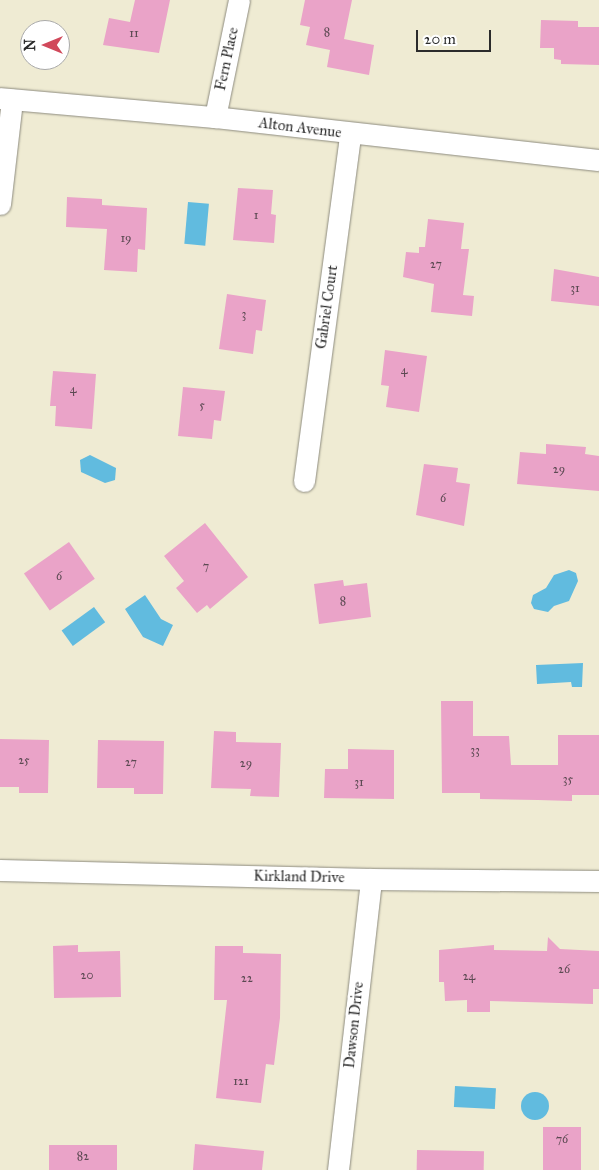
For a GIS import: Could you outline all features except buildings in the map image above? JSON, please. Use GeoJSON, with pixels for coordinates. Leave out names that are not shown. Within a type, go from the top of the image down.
{"type":"FeatureCollection","features":[{"type":"Feature","properties":{"kind":"street","name":"Fern Place"},"geometry":{"type":"LineString","coordinates":[[215,117],[239,0]]}},
{"type":"Feature","properties":{"kind":"street","name":"Alton Avenue"},"geometry":{"type":"LineString","coordinates":[[6,99],[215,117],[350,134],[599,160]]}},
{"type":"Feature","properties":{"kind":"street"},"geometry":{"type":"LineString","coordinates":[[0,204],[6,99]]}},
{"type":"Feature","properties":{"kind":"street","name":"Gabriel Court"},"geometry":{"type":"LineString","coordinates":[[304,481],[350,134]]}},
{"type":"Feature","properties":{"kind":"street","name":"Kirkland Drive"},"geometry":{"type":"LineString","coordinates":[[0,870],[371,879],[599,880]]}},
{"type":"Feature","properties":{"kind":"street","name":"Dawson Drive"},"geometry":{"type":"LineString","coordinates":[[338,1170],[371,879]]}},
{"type":"Feature","properties":{"kind":"water"},"geometry":{"type":"Polygon","coordinates":[[[188,202],[209,204],[205,246],[184,244],[188,202]]]}},
{"type":"Feature","properties":{"kind":"water"},"geometry":{"type":"Polygon","coordinates":[[[90,455],[116,468],[115,480],[105,483],[81,472],[80,460],[90,455]]]}},
{"type":"Feature","properties":{"kind":"water"},"geometry":{"type":"Polygon","coordinates":[[[569,570],[576,573],[578,581],[569,601],[554,606],[548,612],[534,609],[531,603],[533,595],[546,588],[554,575],[569,570]]]}},
{"type":"Feature","properties":{"kind":"water"},"geometry":{"type":"Polygon","coordinates":[[[145,595],[161,619],[173,625],[163,646],[143,637],[125,609],[145,595]]]}},
{"type":"Feature","properties":{"kind":"water"},"geometry":{"type":"Polygon","coordinates":[[[94,607],[105,622],[73,646],[62,631],[94,607]]]}},
{"type":"Feature","properties":{"kind":"water"},"geometry":{"type":"Polygon","coordinates":[[[583,663],[582,687],[572,687],[571,682],[537,684],[536,665],[583,663]]]}},
{"type":"Feature","properties":{"kind":"water"},"geometry":{"type":"Polygon","coordinates":[[[455,1086],[496,1088],[495,1109],[454,1107],[455,1086]]]}},
{"type":"Feature","properties":{"kind":"water"},"geometry":{"type":"Polygon","coordinates":[[[535,1092],[545,1096],[549,1106],[545,1116],[535,1120],[525,1116],[521,1106],[525,1096],[535,1092]]]}}]}
